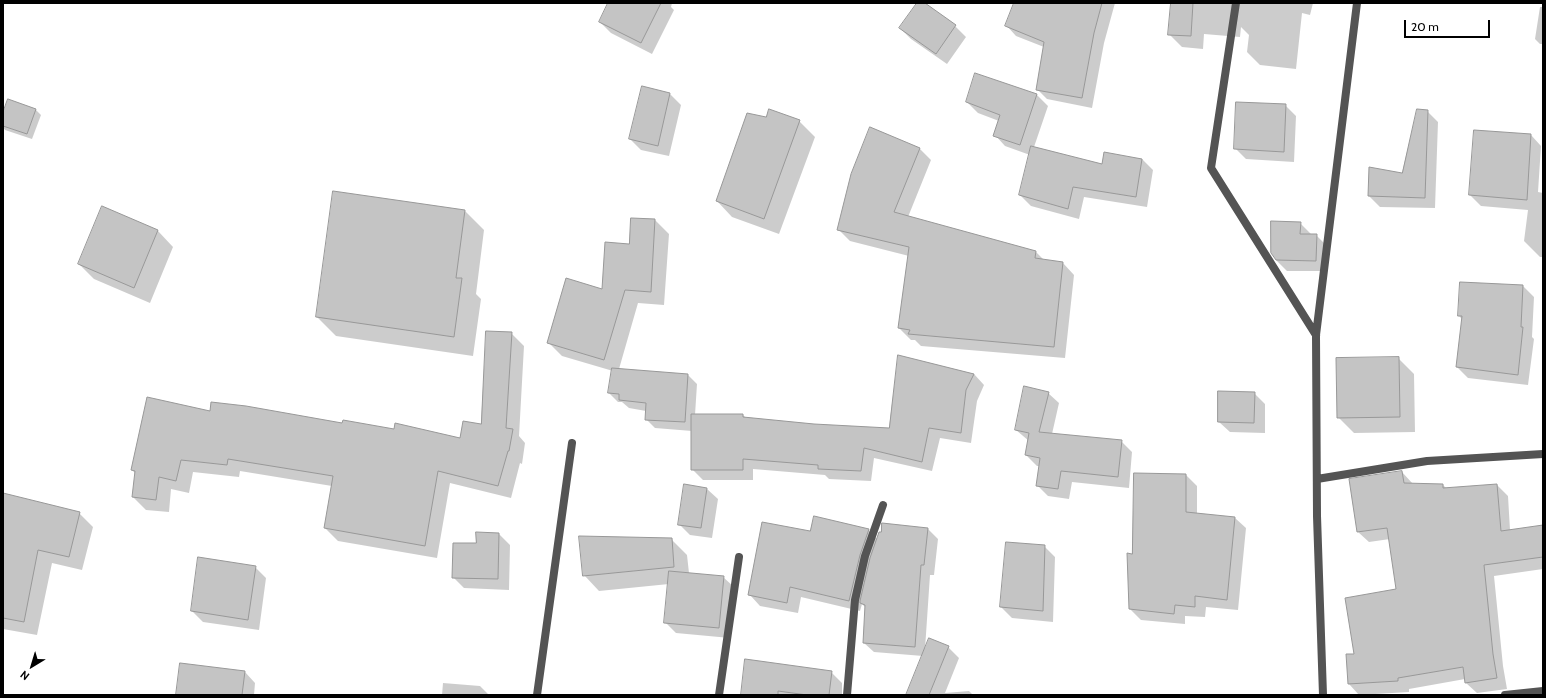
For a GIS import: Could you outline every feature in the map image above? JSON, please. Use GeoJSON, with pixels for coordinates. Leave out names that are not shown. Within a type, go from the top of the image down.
{"type":"FeatureCollection","features":[{"type":"Feature","properties":{"kind":"street"},"geometry":{"type":"LineString","coordinates":[[1236,3],[1211,168],[1316,335]]}},
{"type":"Feature","properties":{"kind":"street"},"geometry":{"type":"LineString","coordinates":[[1323,695],[1319,610],[1320,564],[1317,478],[1316,335],[1357,3]]}},
{"type":"Feature","properties":{"kind":"street"},"geometry":{"type":"LineString","coordinates":[[537,695],[572,443]]}},
{"type":"Feature","properties":{"kind":"street"},"geometry":{"type":"LineString","coordinates":[[1317,478],[1427,461],[1543,454]]}},
{"type":"Feature","properties":{"kind":"street"},"geometry":{"type":"LineString","coordinates":[[847,695],[855,600],[865,556],[883,505]]}},
{"type":"Feature","properties":{"kind":"street"},"geometry":{"type":"LineString","coordinates":[[719,695],[739,557]]}},
{"type":"Feature","properties":{"kind":"street"},"geometry":{"type":"LineString","coordinates":[[1505,695],[1543,691]]}},
{"type":"Feature","properties":{"kind":"building"},"geometry":{"type":"Polygon","coordinates":[[[608,3],[661,3],[641,43],[599,22],[608,3]]]}},
{"type":"Feature","properties":{"kind":"building"},"geometry":{"type":"Polygon","coordinates":[[[917,3],[925,3],[956,25],[936,54],[899,28],[917,3]]]}},
{"type":"Feature","properties":{"kind":"building"},"geometry":{"type":"Polygon","coordinates":[[[1014,3],[1102,3],[1094,33],[1082,98],[1036,90],[1044,42],[1005,26],[1014,3]]]}},
{"type":"Feature","properties":{"kind":"building"},"geometry":{"type":"Polygon","coordinates":[[[1171,3],[1193,3],[1191,36],[1168,35],[1171,3]]]}},
{"type":"Feature","properties":{"kind":"building"},"geometry":{"type":"Polygon","coordinates":[[[975,73],[1037,94],[1020,145],[993,136],[1000,115],[966,102],[975,73]]]}},
{"type":"Feature","properties":{"kind":"building"},"geometry":{"type":"Polygon","coordinates":[[[642,86],[670,93],[658,146],[629,139],[642,86]]]}},
{"type":"Feature","properties":{"kind":"building"},"geometry":{"type":"Polygon","coordinates":[[[8,99],[36,109],[27,134],[3,126],[3,112],[8,99]]]}},
{"type":"Feature","properties":{"kind":"building"},"geometry":{"type":"Polygon","coordinates":[[[1236,102],[1286,104],[1284,152],[1234,149],[1236,102]]]}},
{"type":"Feature","properties":{"kind":"building"},"geometry":{"type":"Polygon","coordinates":[[[769,109],[800,120],[764,219],[716,201],[747,113],[766,117],[769,109]]]}},
{"type":"Feature","properties":{"kind":"building"},"geometry":{"type":"Polygon","coordinates":[[[1417,109],[1428,110],[1425,198],[1368,196],[1369,167],[1402,173],[1417,109]]]}},
{"type":"Feature","properties":{"kind":"building"},"geometry":{"type":"Polygon","coordinates":[[[870,127],[920,148],[894,212],[1036,251],[1035,258],[1063,262],[1054,347],[908,334],[910,330],[898,328],[909,247],[837,230],[851,174],[870,127]]]}},
{"type":"Feature","properties":{"kind":"building"},"geometry":{"type":"Polygon","coordinates":[[[1474,130],[1531,134],[1527,200],[1469,195],[1474,130]]]}},
{"type":"Feature","properties":{"kind":"building"},"geometry":{"type":"Polygon","coordinates":[[[1031,146],[1102,164],[1104,152],[1142,159],[1136,197],[1073,187],[1068,209],[1019,195],[1031,146]]]}},
{"type":"Feature","properties":{"kind":"building"},"geometry":{"type":"Polygon","coordinates":[[[333,191],[465,210],[456,278],[462,278],[454,337],[316,317],[333,191]]]}},
{"type":"Feature","properties":{"kind":"building"},"geometry":{"type":"Polygon","coordinates":[[[102,206],[158,230],[134,288],[78,264],[102,206]]]}},
{"type":"Feature","properties":{"kind":"building"},"geometry":{"type":"Polygon","coordinates":[[[631,218],[655,219],[651,292],[625,290],[604,360],[547,343],[566,278],[602,289],[605,242],[629,244],[631,218]]]}},
{"type":"Feature","properties":{"kind":"building"},"geometry":{"type":"Polygon","coordinates":[[[1271,221],[1301,222],[1300,234],[1317,234],[1316,261],[1276,260],[1271,253],[1271,221]]]}},
{"type":"Feature","properties":{"kind":"building"},"geometry":{"type":"Polygon","coordinates":[[[1460,282],[1523,285],[1521,327],[1523,327],[1518,375],[1456,367],[1462,316],[1458,316],[1460,282]]]}},
{"type":"Feature","properties":{"kind":"building"},"geometry":{"type":"Polygon","coordinates":[[[486,331],[512,332],[506,428],[513,429],[509,451],[498,486],[438,471],[425,546],[324,528],[333,476],[228,459],[227,465],[181,460],[176,481],[159,477],[156,500],[132,497],[135,471],[131,470],[147,397],[210,411],[211,402],[246,406],[342,423],[343,420],[394,429],[395,423],[460,438],[463,421],[481,424],[486,331]]]}},
{"type":"Feature","properties":{"kind":"building"},"geometry":{"type":"Polygon","coordinates":[[[898,355],[974,374],[966,390],[961,433],[929,428],[922,462],[864,448],[861,471],[818,469],[818,465],[743,459],[743,470],[691,470],[691,414],[743,414],[743,417],[814,424],[889,428],[898,355]]]}},
{"type":"Feature","properties":{"kind":"building"},"geometry":{"type":"Polygon","coordinates":[[[1399,357],[1400,417],[1337,418],[1336,358],[1399,357]]]}},
{"type":"Feature","properties":{"kind":"building"},"geometry":{"type":"Polygon","coordinates":[[[612,368],[688,374],[685,422],[645,420],[646,403],[619,400],[619,394],[608,393],[612,368]]]}},
{"type":"Feature","properties":{"kind":"building"},"geometry":{"type":"Polygon","coordinates":[[[1024,386],[1049,392],[1039,432],[1122,440],[1118,477],[1061,471],[1058,489],[1036,486],[1040,458],[1025,455],[1029,433],[1015,430],[1024,386]]]}},
{"type":"Feature","properties":{"kind":"building"},"geometry":{"type":"Polygon","coordinates":[[[1218,391],[1255,392],[1254,423],[1218,422],[1218,391]]]}},
{"type":"Feature","properties":{"kind":"building"},"geometry":{"type":"Polygon","coordinates":[[[1402,471],[1404,483],[1443,484],[1443,488],[1497,484],[1501,531],[1543,525],[1543,557],[1484,565],[1493,654],[1497,678],[1465,683],[1463,667],[1398,678],[1398,681],[1348,684],[1346,654],[1354,654],[1345,598],[1396,589],[1387,528],[1357,532],[1349,479],[1402,471]]]}},
{"type":"Feature","properties":{"kind":"building"},"geometry":{"type":"Polygon","coordinates":[[[1134,473],[1186,474],[1186,512],[1235,517],[1227,600],[1195,596],[1195,607],[1175,605],[1174,614],[1129,609],[1127,553],[1132,554],[1134,473]]]}},
{"type":"Feature","properties":{"kind":"building"},"geometry":{"type":"Polygon","coordinates":[[[684,484],[707,488],[701,528],[678,525],[684,484]]]}},
{"type":"Feature","properties":{"kind":"building"},"geometry":{"type":"Polygon","coordinates":[[[3,493],[80,512],[69,557],[38,550],[24,622],[3,618],[3,493]]]}},
{"type":"Feature","properties":{"kind":"building"},"geometry":{"type":"Polygon","coordinates":[[[814,516],[869,529],[860,555],[849,601],[790,587],[787,603],[748,595],[762,522],[810,531],[814,516]]]}},
{"type":"Feature","properties":{"kind":"building"},"geometry":{"type":"Polygon","coordinates":[[[882,523],[928,528],[924,565],[921,565],[915,647],[863,643],[865,605],[860,603],[860,601],[870,558],[879,532],[881,532],[882,523]]]}},
{"type":"Feature","properties":{"kind":"building"},"geometry":{"type":"Polygon","coordinates":[[[476,532],[499,533],[498,579],[452,578],[453,543],[476,543],[476,532]]]}},
{"type":"Feature","properties":{"kind":"building"},"geometry":{"type":"Polygon","coordinates":[[[579,536],[672,538],[674,567],[583,576],[579,536]]]}},
{"type":"Feature","properties":{"kind":"building"},"geometry":{"type":"Polygon","coordinates":[[[1006,542],[1045,545],[1043,611],[1000,607],[1006,542]]]}},
{"type":"Feature","properties":{"kind":"building"},"geometry":{"type":"Polygon","coordinates":[[[198,557],[256,566],[248,620],[191,611],[198,557]]]}},
{"type":"Feature","properties":{"kind":"building"},"geometry":{"type":"Polygon","coordinates":[[[669,571],[724,576],[719,628],[664,623],[669,571]]]}},
{"type":"Feature","properties":{"kind":"building"},"geometry":{"type":"Polygon","coordinates":[[[929,638],[949,646],[929,695],[906,695],[929,638]]]}},
{"type":"Feature","properties":{"kind":"building"},"geometry":{"type":"Polygon","coordinates":[[[745,659],[832,671],[829,695],[807,695],[778,691],[778,695],[741,695],[745,659]]]}},
{"type":"Feature","properties":{"kind":"building"},"geometry":{"type":"Polygon","coordinates":[[[180,663],[245,671],[242,695],[176,695],[180,663]]]}}]}
